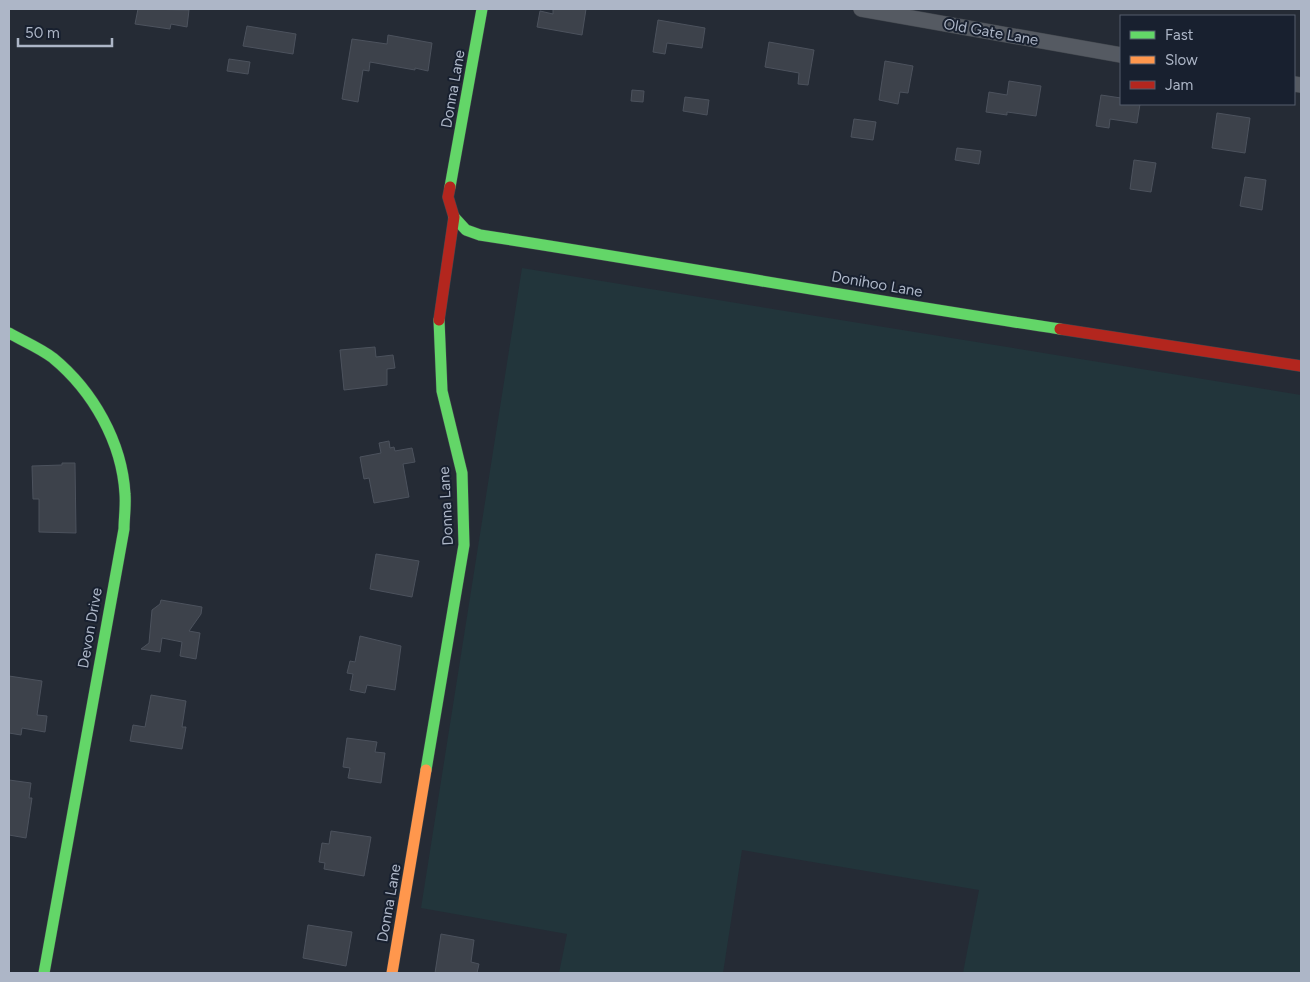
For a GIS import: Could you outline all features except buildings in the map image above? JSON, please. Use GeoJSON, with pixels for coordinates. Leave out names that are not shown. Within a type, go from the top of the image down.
{"type":"FeatureCollection","features":[{"type":"Feature","properties":{"kind":"street","name":"Donna Lane"},"geometry":{"type":"LineString","coordinates":[[392,973],[464,545],[462,473],[442,392],[439,323],[454,217],[448,197],[482,9]]}},
{"type":"Feature","properties":{"kind":"street","name":"Old Gate Lane"},"geometry":{"type":"LineString","coordinates":[[861,9],[1120,55]]}},
{"type":"Feature","properties":{"kind":"street","name":"Donihoo Lane"},"geometry":{"type":"LineString","coordinates":[[454,217],[466,230],[480,236],[656,262],[976,316],[1301,366]]}},
{"type":"Feature","properties":{"kind":"street","name":"Devon Drive"},"geometry":{"type":"LineString","coordinates":[[9,333],[52,357],[87,393],[106,425],[119,459],[125,494],[124,529],[44,973]]}},
{"type":"Feature","properties":{"kind":"shaded area"},"geometry":{"type":"Polygon","coordinates":[[[522,268],[1301,395],[1301,973],[963,973],[979,890],[742,850],[723,973],[559,973],[567,934],[421,908],[522,268]]]}},
{"type":"Feature","properties":{"kind":"traffic: fast"},"geometry":{"type":"LineString","coordinates":[[450,187],[482,9]]}},
{"type":"Feature","properties":{"kind":"traffic: fast"},"geometry":{"type":"LineString","coordinates":[[454,217],[466,230],[480,235],[1060,329]]}},
{"type":"Feature","properties":{"kind":"traffic: fast"},"geometry":{"type":"LineString","coordinates":[[426,770],[464,545],[462,473],[442,391],[439,320]]}},
{"type":"Feature","properties":{"kind":"traffic: fast"},"geometry":{"type":"LineString","coordinates":[[9,333],[53,358],[81,386],[93,402],[103,419],[118,455],[125,494],[124,529],[44,973]]}},
{"type":"Feature","properties":{"kind":"traffic: slow"},"geometry":{"type":"LineString","coordinates":[[392,973],[426,770]]}},
{"type":"Feature","properties":{"kind":"traffic: jam"},"geometry":{"type":"LineString","coordinates":[[439,320],[454,217],[448,197],[450,187]]}},
{"type":"Feature","properties":{"kind":"traffic: jam"},"geometry":{"type":"LineString","coordinates":[[1060,329],[1301,366]]}}]}
